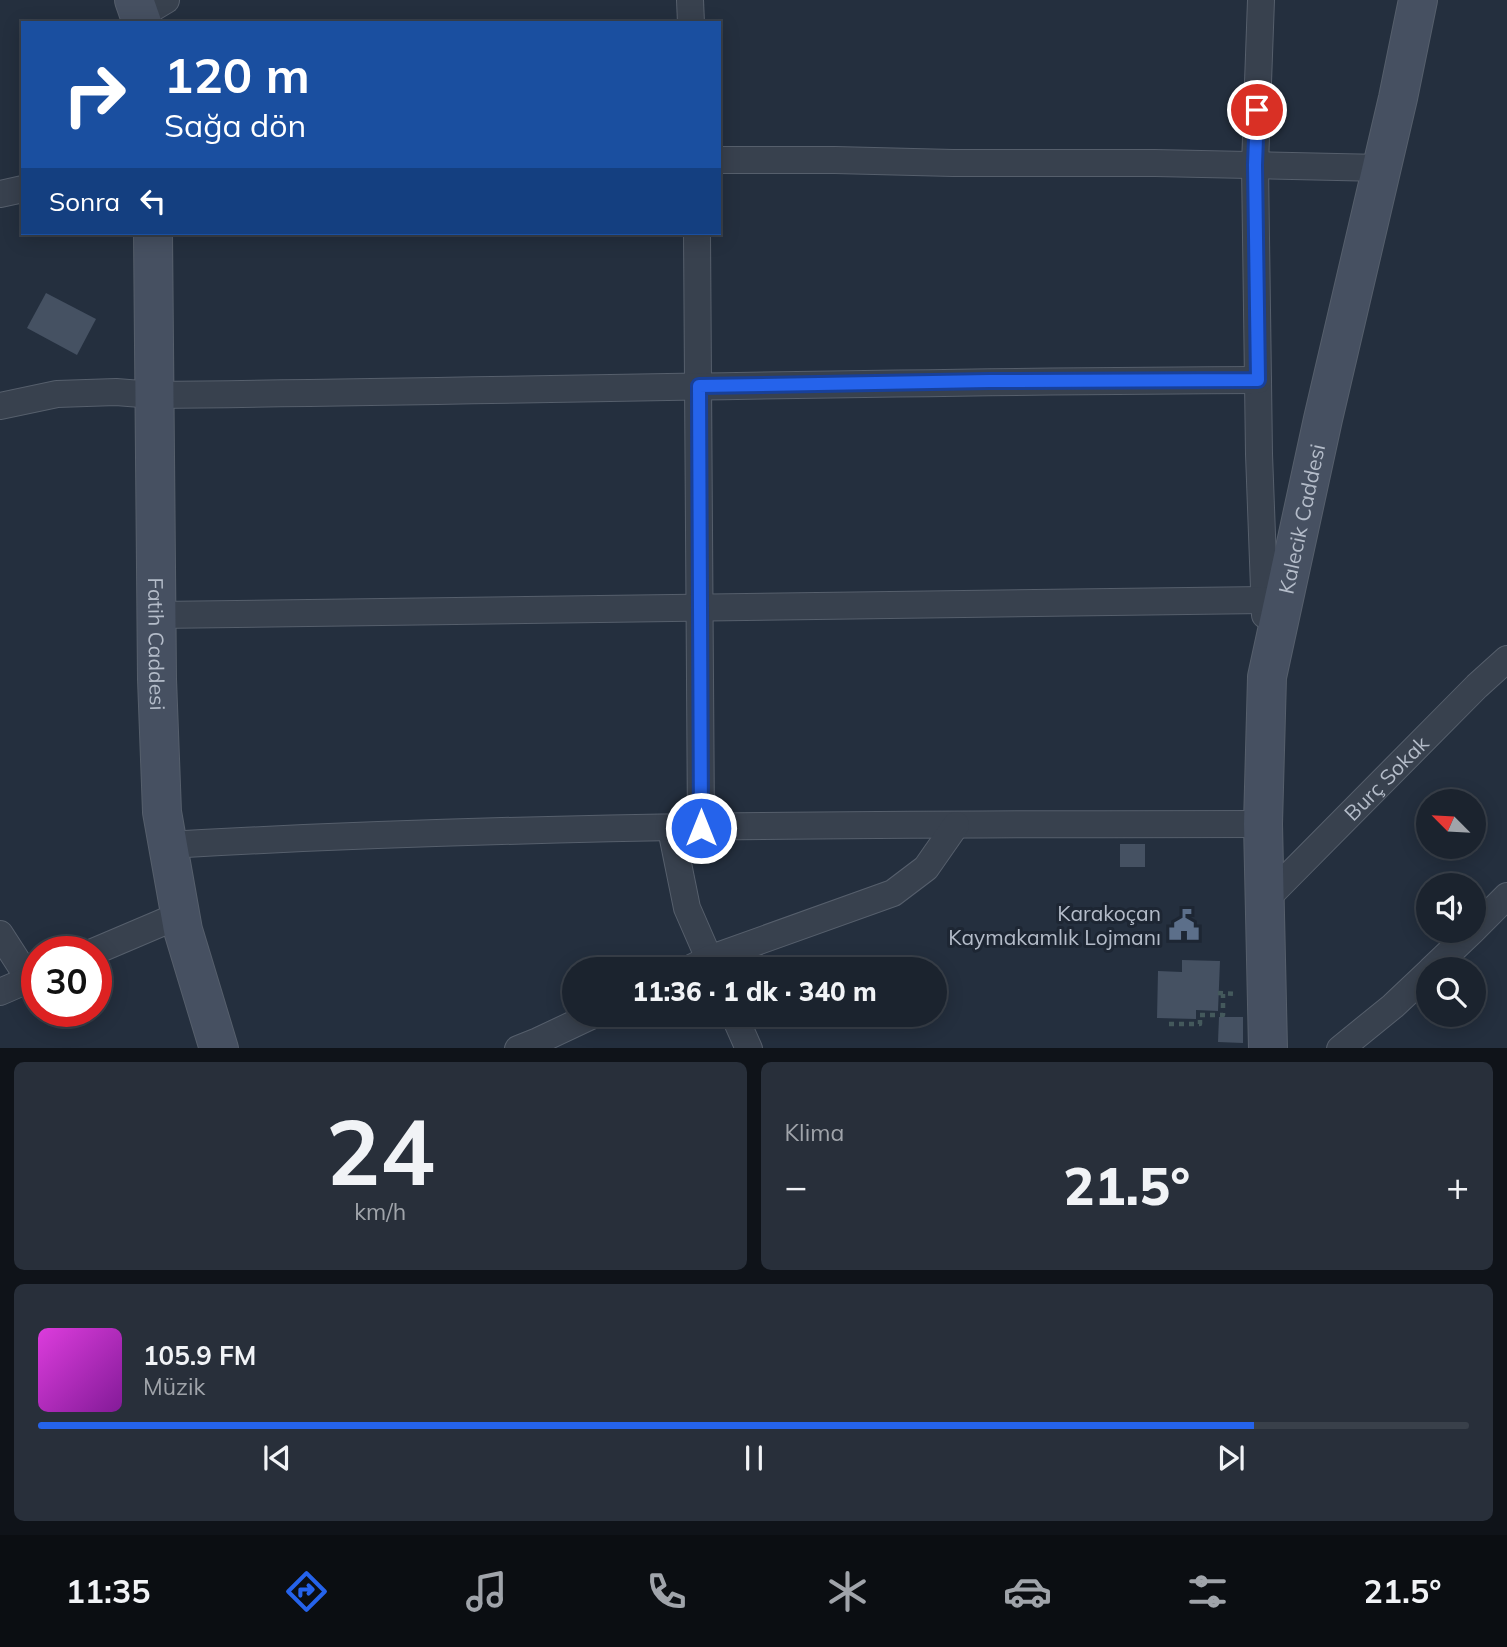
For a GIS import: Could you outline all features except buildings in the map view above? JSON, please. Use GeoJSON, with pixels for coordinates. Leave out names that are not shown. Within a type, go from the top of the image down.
{"type":"FeatureCollection","features":[{"type":"Feature","properties":{"kind":"street"},"geometry":{"type":"LineString","coordinates":[[690,0],[691,21]]}},
{"type":"Feature","properties":{"kind":"street"},"geometry":{"type":"LineString","coordinates":[[1261,0],[1255,165],[1267,677]]}},
{"type":"Feature","properties":{"kind":"street","name":"Kalecik Caddesi"},"geometry":{"type":"LineString","coordinates":[[1268,1048],[1263,824],[1267,677],[1418,0]]}},
{"type":"Feature","properties":{"kind":"street"},"geometry":{"type":"LineString","coordinates":[[721,160],[1382,168]]}},
{"type":"Feature","properties":{"kind":"street"},"geometry":{"type":"LineString","coordinates":[[0,194],[21,189]]}},
{"type":"Feature","properties":{"kind":"street","name":"Fatih Caddesi"},"geometry":{"type":"LineString","coordinates":[[153,235],[156,615],[162,812],[183,930],[219,1048]]}},
{"type":"Feature","properties":{"kind":"street"},"geometry":{"type":"LineString","coordinates":[[696,235],[701,828]]}},
{"type":"Feature","properties":{"kind":"street"},"geometry":{"type":"LineString","coordinates":[[0,406],[57,394],[116,392],[154,395],[989,381],[1258,380]]}},
{"type":"Feature","properties":{"kind":"street"},"geometry":{"type":"LineString","coordinates":[[156,615],[1264,600]]}},
{"type":"Feature","properties":{"kind":"street","name":"Burç Sokak"},"geometry":{"type":"LineString","coordinates":[[1265,901],[1477,685],[1507,659]]}},
{"type":"Feature","properties":{"kind":"street"},"geometry":{"type":"LineString","coordinates":[[168,845],[316,837],[701,828],[1263,824]]}},
{"type":"Feature","properties":{"kind":"street"},"geometry":{"type":"LineString","coordinates":[[727,957],[893,893],[926,868],[956,825]]}},
{"type":"Feature","properties":{"kind":"street"},"geometry":{"type":"LineString","coordinates":[[671,829],[687,908],[701,957]]}},
{"type":"Feature","properties":{"kind":"street"},"geometry":{"type":"LineString","coordinates":[[1486,917],[1507,895]]}},
{"type":"Feature","properties":{"kind":"street"},"geometry":{"type":"LineString","coordinates":[[112,944],[180,915]]}},
{"type":"Feature","properties":{"kind":"street"},"geometry":{"type":"LineString","coordinates":[[0,934],[21,962]]}},
{"type":"Feature","properties":{"kind":"street"},"geometry":{"type":"LineString","coordinates":[[1445,957],[1459,943]]}},
{"type":"Feature","properties":{"kind":"street"},"geometry":{"type":"LineString","coordinates":[[0,992],[21,983]]}},
{"type":"Feature","properties":{"kind":"street"},"geometry":{"type":"LineString","coordinates":[[1340,1048],[1416,984]]}},
{"type":"Feature","properties":{"kind":"street"},"geometry":{"type":"LineString","coordinates":[[518,1048],[568,1027]]}},
{"type":"Feature","properties":{"kind":"street"},"geometry":{"type":"LineString","coordinates":[[739,1027],[749,1048]]}},
{"type":"Feature","properties":{"kind":"path"},"geometry":{"type":"LineString","coordinates":[[1168,1024],[1200,1024],[1200,1015],[1223,1015],[1223,994]]}},
{"type":"Feature","properties":{"kind":"place","name":"Karakoçan Kaymakamlık Lojmanı"},"geometry":{"type":"Point","coordinates":[1184,925]}},
{"type":"Feature","properties":{"kind":"route"},"geometry":{"type":"LineString","coordinates":[[701,828],[699,386],[1258,380],[1255,165],[1257,110]]}}]}
